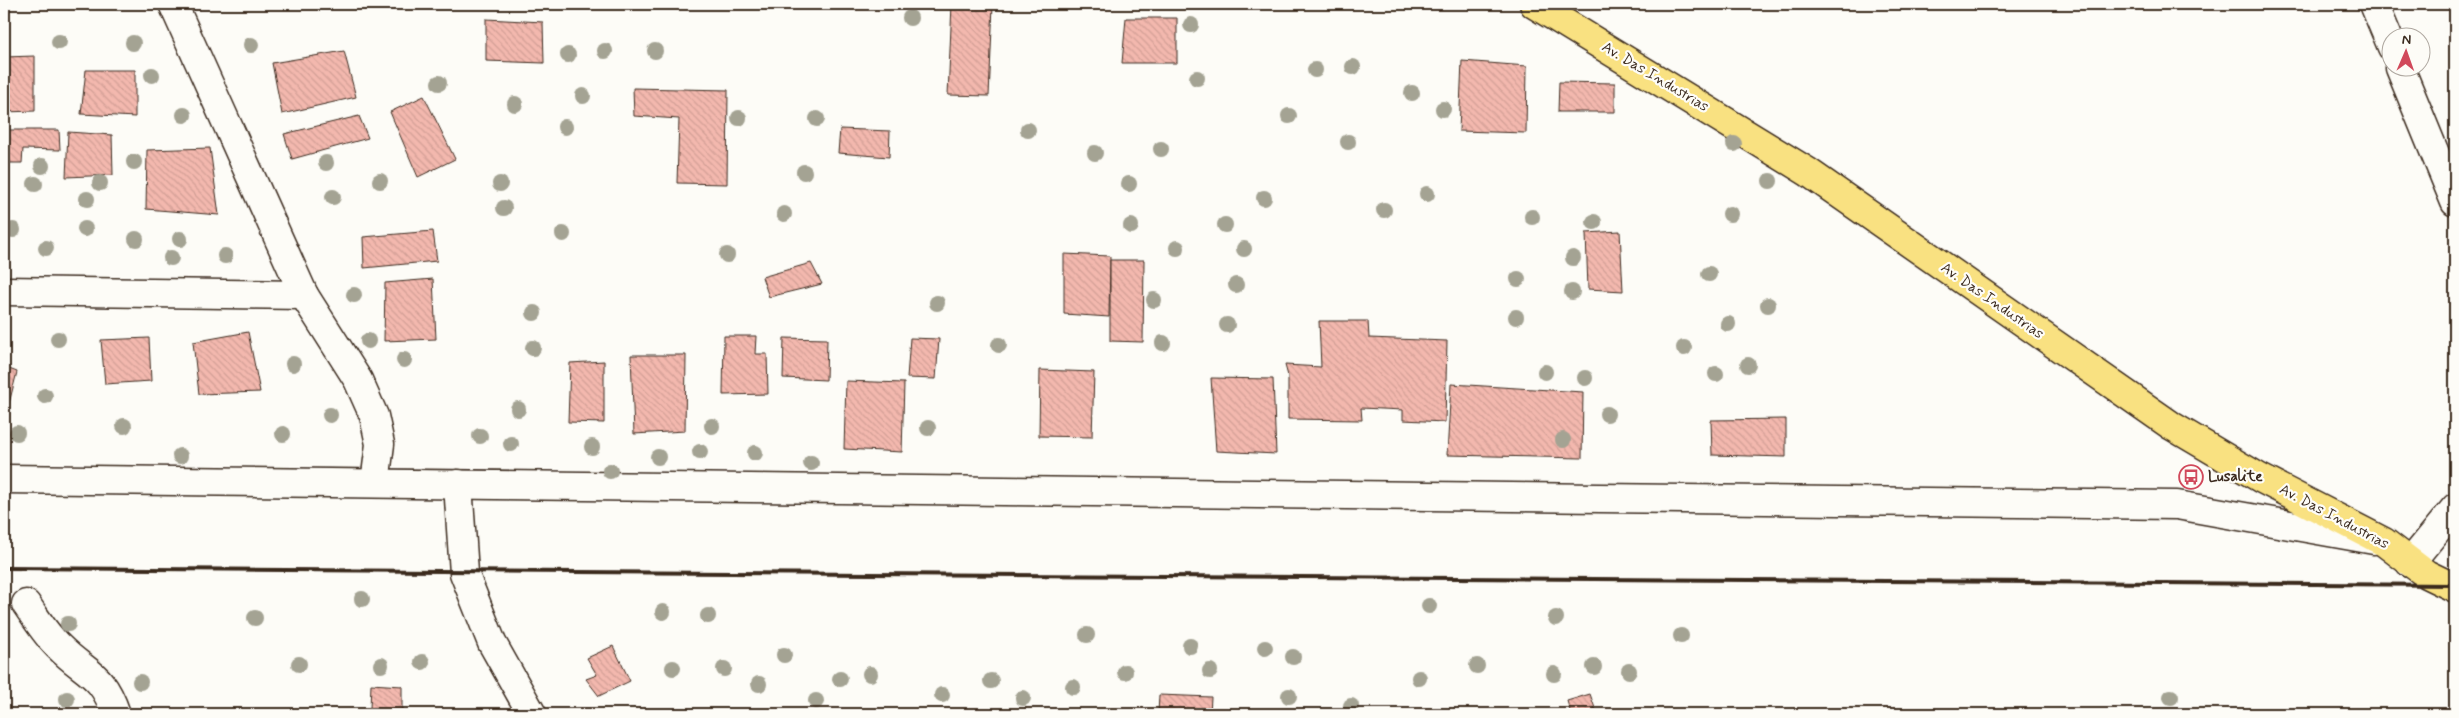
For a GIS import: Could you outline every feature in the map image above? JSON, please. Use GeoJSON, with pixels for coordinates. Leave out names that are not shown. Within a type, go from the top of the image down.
{"type":"FeatureCollection","features":[{"type":"Feature","properties":{"kind":"main road","name":"Av. Das Industrias"},"geometry":{"type":"LineString","coordinates":[[1537,4],[1808,172],[2172,426],[2260,478],[2384,542],[2418,569],[2455,588]]}},
{"type":"Feature","properties":{"kind":"street"},"geometry":{"type":"LineString","coordinates":[[174,4],[304,295],[358,380],[374,416],[380,444],[375,483]]}},
{"type":"Feature","properties":{"kind":"street"},"geometry":{"type":"LineString","coordinates":[[2374,4],[2384,28]]}},
{"type":"Feature","properties":{"kind":"street"},"geometry":{"type":"LineString","coordinates":[[2404,78],[2455,200]]}},
{"type":"Feature","properties":{"kind":"street"},"geometry":{"type":"LineString","coordinates":[[4,291],[304,295]]}},
{"type":"Feature","properties":{"kind":"street"},"geometry":{"type":"LineString","coordinates":[[4,479],[2177,505],[2384,542]]}},
{"type":"Feature","properties":{"kind":"street"},"geometry":{"type":"LineString","coordinates":[[458,484],[464,573],[492,643],[532,714]]}},
{"type":"Feature","properties":{"kind":"street"},"geometry":{"type":"LineString","coordinates":[[2455,508],[2418,569],[2455,571]]}},
{"type":"Feature","properties":{"kind":"street"},"geometry":{"type":"LineString","coordinates":[[26,604],[59,647],[102,684],[109,693],[116,714]]}},
{"type":"Feature","properties":{"kind":"building"},"geometry":{"type":"Polygon","coordinates":[[[952,4],[993,5],[989,96],[948,95],[952,4]]]}},
{"type":"Feature","properties":{"kind":"building"},"geometry":{"type":"Polygon","coordinates":[[[1126,18],[1177,18],[1177,63],[1122,63],[1126,18]]]}},
{"type":"Feature","properties":{"kind":"building"},"geometry":{"type":"Polygon","coordinates":[[[486,19],[543,22],[544,63],[486,61],[486,19]]]}},
{"type":"Feature","properties":{"kind":"building"},"geometry":{"type":"Polygon","coordinates":[[[344,51],[356,97],[282,114],[272,63],[344,51]]]}},
{"type":"Feature","properties":{"kind":"building"},"geometry":{"type":"Polygon","coordinates":[[[35,56],[35,111],[4,112],[4,57],[35,56]]]}},
{"type":"Feature","properties":{"kind":"building"},"geometry":{"type":"Polygon","coordinates":[[[1462,61],[1527,66],[1526,133],[1459,131],[1462,61]]]}},
{"type":"Feature","properties":{"kind":"building"},"geometry":{"type":"Polygon","coordinates":[[[86,70],[135,70],[135,117],[81,114],[86,70]]]}},
{"type":"Feature","properties":{"kind":"building"},"geometry":{"type":"Polygon","coordinates":[[[1559,82],[1615,83],[1615,112],[1558,112],[1559,82]]]}},
{"type":"Feature","properties":{"kind":"building"},"geometry":{"type":"Polygon","coordinates":[[[633,88],[728,90],[727,184],[677,183],[679,119],[634,116],[633,88]]]}},
{"type":"Feature","properties":{"kind":"building"},"geometry":{"type":"Polygon","coordinates":[[[424,96],[455,159],[418,177],[390,112],[424,96]]]}},
{"type":"Feature","properties":{"kind":"building"},"geometry":{"type":"Polygon","coordinates":[[[359,116],[368,138],[292,159],[284,134],[359,116]]]}},
{"type":"Feature","properties":{"kind":"building"},"geometry":{"type":"Polygon","coordinates":[[[840,129],[890,131],[889,157],[838,153],[840,129]]]}},
{"type":"Feature","properties":{"kind":"building"},"geometry":{"type":"Polygon","coordinates":[[[4,130],[59,130],[60,150],[23,149],[22,163],[4,163],[4,130]]]}},
{"type":"Feature","properties":{"kind":"building"},"geometry":{"type":"Polygon","coordinates":[[[68,132],[112,135],[113,175],[66,177],[68,132]]]}},
{"type":"Feature","properties":{"kind":"building"},"geometry":{"type":"Polygon","coordinates":[[[210,148],[219,215],[146,209],[147,150],[210,148]]]}},
{"type":"Feature","properties":{"kind":"building"},"geometry":{"type":"Polygon","coordinates":[[[433,231],[437,261],[364,268],[363,237],[433,231]]]}},
{"type":"Feature","properties":{"kind":"building"},"geometry":{"type":"Polygon","coordinates":[[[1620,231],[1623,291],[1588,289],[1586,233],[1620,231]]]}},
{"type":"Feature","properties":{"kind":"building"},"geometry":{"type":"Polygon","coordinates":[[[1064,254],[1110,256],[1109,317],[1064,314],[1064,254]]]}},
{"type":"Feature","properties":{"kind":"building"},"geometry":{"type":"Polygon","coordinates":[[[1110,260],[1144,260],[1143,342],[1110,341],[1110,260]]]}},
{"type":"Feature","properties":{"kind":"building"},"geometry":{"type":"Polygon","coordinates":[[[811,263],[822,284],[769,297],[762,277],[811,263]]]}},
{"type":"Feature","properties":{"kind":"building"},"geometry":{"type":"Polygon","coordinates":[[[433,279],[436,339],[384,341],[385,283],[433,279]]]}},
{"type":"Feature","properties":{"kind":"building"},"geometry":{"type":"Polygon","coordinates":[[[1319,321],[1368,321],[1369,338],[1447,341],[1445,422],[1403,420],[1403,410],[1361,408],[1362,420],[1288,419],[1288,376],[1285,365],[1321,367],[1319,321]]]}},
{"type":"Feature","properties":{"kind":"building"},"geometry":{"type":"Polygon","coordinates":[[[248,332],[260,392],[199,394],[193,342],[248,332]]]}},
{"type":"Feature","properties":{"kind":"building"},"geometry":{"type":"Polygon","coordinates":[[[724,336],[756,336],[755,354],[767,354],[768,394],[723,395],[724,336]]]}},
{"type":"Feature","properties":{"kind":"building"},"geometry":{"type":"Polygon","coordinates":[[[149,338],[151,381],[105,384],[101,340],[149,338]]]}},
{"type":"Feature","properties":{"kind":"building"},"geometry":{"type":"Polygon","coordinates":[[[784,338],[827,339],[826,380],[783,378],[784,338]]]}},
{"type":"Feature","properties":{"kind":"building"},"geometry":{"type":"Polygon","coordinates":[[[910,338],[939,339],[936,379],[907,378],[910,338]]]}},
{"type":"Feature","properties":{"kind":"building"},"geometry":{"type":"Polygon","coordinates":[[[631,355],[686,355],[685,431],[634,434],[631,355]]]}},
{"type":"Feature","properties":{"kind":"building"},"geometry":{"type":"Polygon","coordinates":[[[604,361],[604,423],[568,422],[570,363],[604,361]]]}},
{"type":"Feature","properties":{"kind":"building"},"geometry":{"type":"Polygon","coordinates":[[[4,367],[17,372],[4,423],[4,367]]]}},
{"type":"Feature","properties":{"kind":"building"},"geometry":{"type":"Polygon","coordinates":[[[1040,370],[1094,372],[1092,437],[1039,436],[1040,370]]]}},
{"type":"Feature","properties":{"kind":"building"},"geometry":{"type":"Polygon","coordinates":[[[1211,378],[1273,379],[1276,454],[1216,451],[1211,378]]]}},
{"type":"Feature","properties":{"kind":"building"},"geometry":{"type":"Polygon","coordinates":[[[846,381],[904,383],[902,452],[844,449],[846,381]]]}},
{"type":"Feature","properties":{"kind":"building"},"geometry":{"type":"Polygon","coordinates":[[[1451,384],[1583,392],[1582,458],[1447,455],[1451,384]]]}},
{"type":"Feature","properties":{"kind":"building"},"geometry":{"type":"Polygon","coordinates":[[[1786,419],[1786,457],[1712,455],[1711,420],[1786,419]]]}},
{"type":"Feature","properties":{"kind":"building"},"geometry":{"type":"Polygon","coordinates":[[[613,646],[630,681],[599,696],[586,679],[597,675],[587,658],[613,646]]]}},
{"type":"Feature","properties":{"kind":"building"},"geometry":{"type":"Polygon","coordinates":[[[371,684],[402,686],[402,710],[370,709],[371,684]]]}},
{"type":"Feature","properties":{"kind":"building"},"geometry":{"type":"Polygon","coordinates":[[[1590,694],[1597,714],[1571,714],[1567,701],[1590,694]]]}},
{"type":"Feature","properties":{"kind":"building"},"geometry":{"type":"Polygon","coordinates":[[[1159,695],[1211,697],[1210,714],[1158,714],[1159,695]]]}},
{"type":"Feature","properties":{"kind":"building"},"geometry":{"type":"Polygon","coordinates":[[[1069,711],[1135,712],[1135,714],[1068,714],[1069,711]]]}},
{"type":"Feature","properties":{"kind":"railway"},"geometry":{"type":"LineString","coordinates":[[4,568],[2455,585]]}},
{"type":"Feature","properties":{"kind":"place","name":"Lusalite"},"geometry":{"type":"Point","coordinates":[2191,477]}}]}
